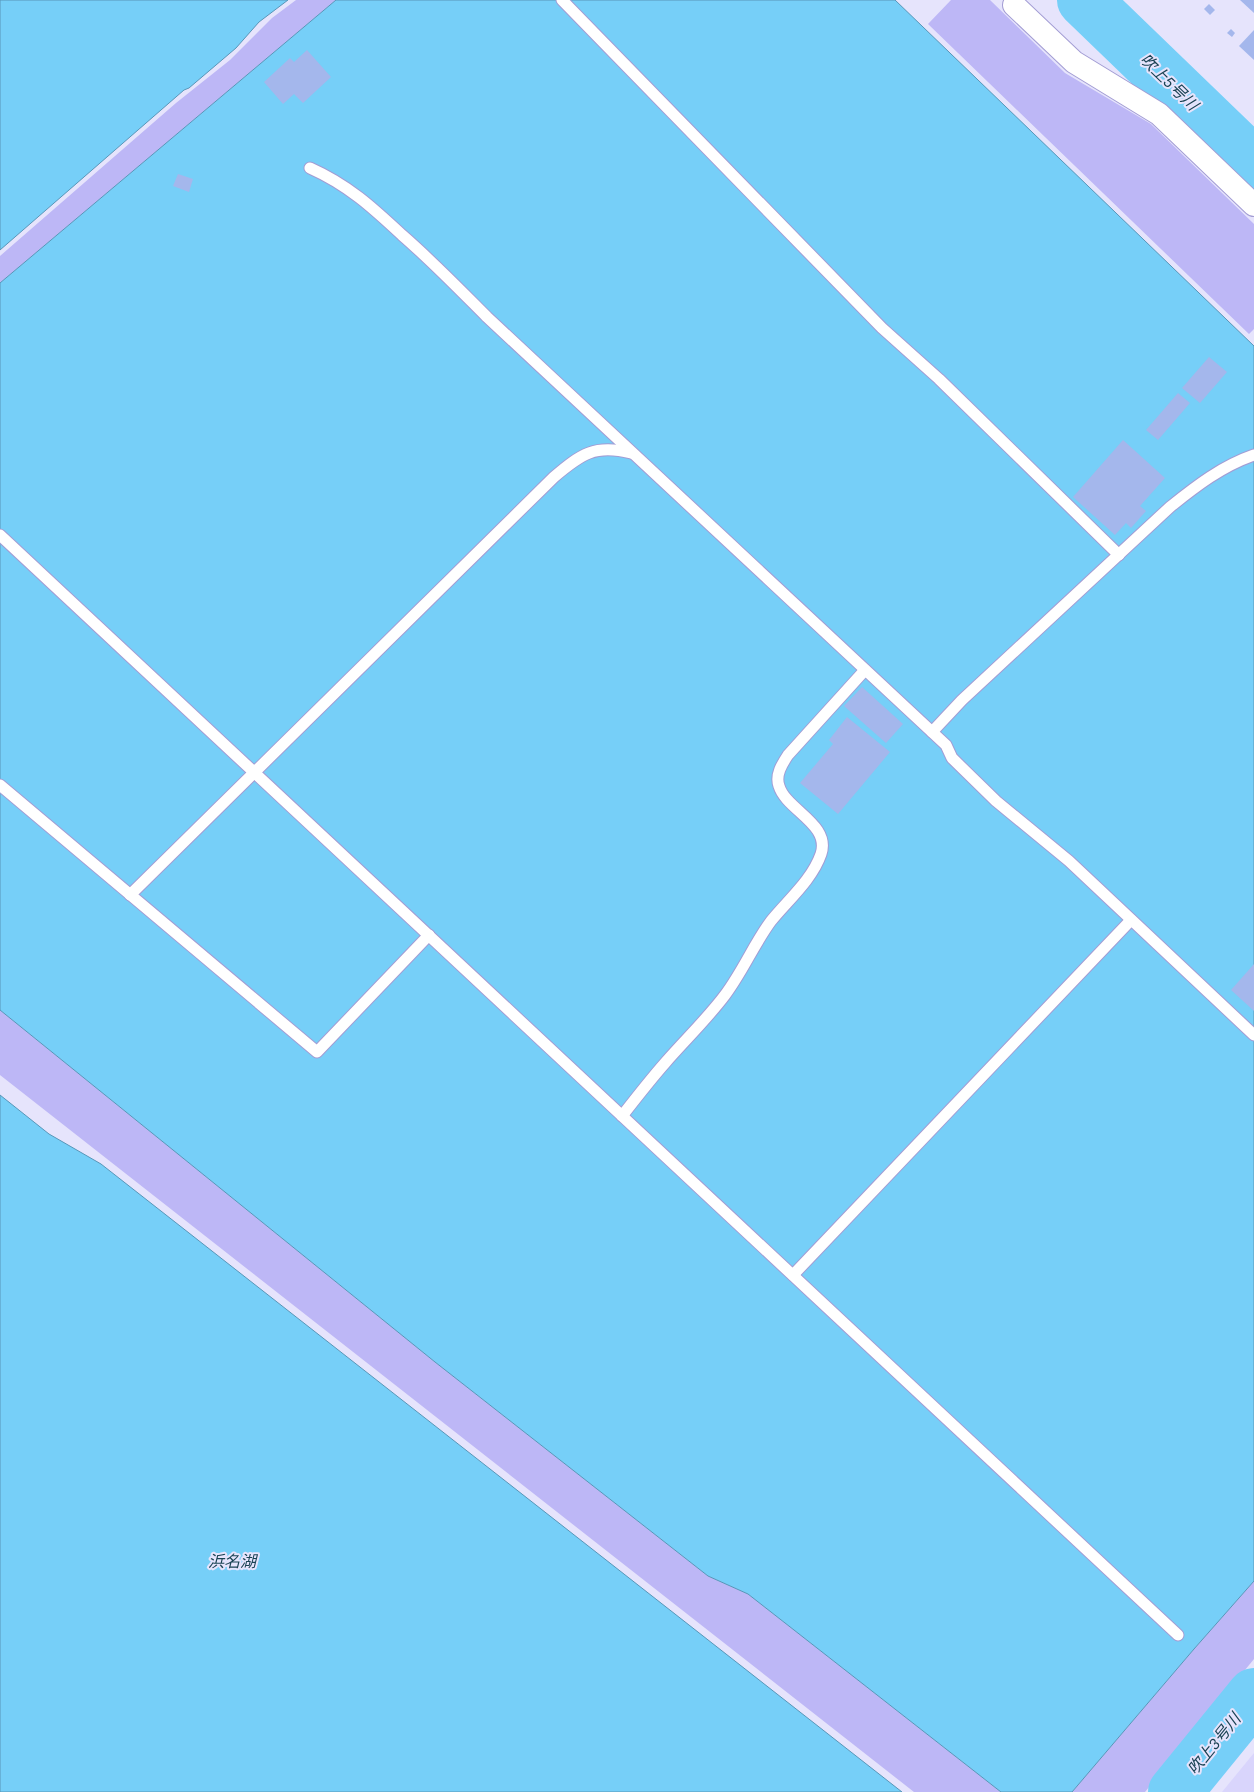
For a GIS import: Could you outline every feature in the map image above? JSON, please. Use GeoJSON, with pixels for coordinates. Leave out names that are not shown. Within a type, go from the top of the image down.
{"type":"FeatureCollection","features":[{"type":"Feature","properties":{"kind":"street"},"geometry":{"type":"LineString","coordinates":[[1014,4],[1074,62],[1159,114],[1254,206]]}},
{"type":"Feature","properties":{"kind":"lane"},"geometry":{"type":"LineString","coordinates":[[562,0],[882,328],[939,379],[1119,555]]}},
{"type":"Feature","properties":{"kind":"lane"},"geometry":{"type":"LineString","coordinates":[[310,168],[333,179],[377,212],[438,268],[487,317],[946,745],[952,758],[996,801],[1069,862],[1254,1035]]}},
{"type":"Feature","properties":{"kind":"lane"},"geometry":{"type":"LineString","coordinates":[[130,895],[566,466],[596,450],[612,449],[634,454]]}},
{"type":"Feature","properties":{"kind":"lane"},"geometry":{"type":"LineString","coordinates":[[932,732],[962,700],[1170,507],[1204,480],[1254,455]]}},
{"type":"Feature","properties":{"kind":"lane"},"geometry":{"type":"LineString","coordinates":[[0,535],[1178,1635]]}},
{"type":"Feature","properties":{"kind":"lane"},"geometry":{"type":"LineString","coordinates":[[622,1116],[665,1063],[704,1022],[725,996],[761,936],[808,877],[816,864],[822,852],[822,839],[816,828],[784,795],[779,786],[780,766],[865,670]]}},
{"type":"Feature","properties":{"kind":"lane"},"geometry":{"type":"LineString","coordinates":[[0,785],[317,1052],[429,935]]}},
{"type":"Feature","properties":{"kind":"lane"},"geometry":{"type":"LineString","coordinates":[[793,1275],[1131,920]]}},
{"type":"Feature","properties":{"kind":"shaded area"},"geometry":{"type":"Polygon","coordinates":[[[296,0],[336,0],[0,283],[0,256],[176,103],[230,60],[272,18],[296,0]]]}},
{"type":"Feature","properties":{"kind":"shaded area"},"geometry":{"type":"Polygon","coordinates":[[[951,0],[990,0],[1065,73],[1151,124],[1254,224],[1254,329],[1249,334],[928,24],[951,0]]]}},
{"type":"Feature","properties":{"kind":"shaded area"},"geometry":{"type":"Polygon","coordinates":[[[0,1010],[435,1362],[708,1576],[748,1594],[1001,1792],[914,1792],[0,1075],[0,1010]]]}},
{"type":"Feature","properties":{"kind":"shaded area"},"geometry":{"type":"Polygon","coordinates":[[[1254,1581],[1254,1659],[1145,1792],[1072,1792],[1194,1649],[1254,1581]]]}},
{"type":"Feature","properties":{"kind":"shaded area"},"geometry":{"type":"Polygon","coordinates":[[[1254,1753],[1254,1792],[1222,1792],[1254,1753]]]}},
{"type":"Feature","properties":{"kind":"water"},"geometry":{"type":"Polygon","coordinates":[[[0,0],[288,0],[259,22],[236,48],[189,88],[184,90],[0,250],[0,0]]]}},
{"type":"Feature","properties":{"kind":"water"},"geometry":{"type":"Polygon","coordinates":[[[336,0],[895,0],[1254,346],[1254,1581],[1072,1792],[1001,1792],[748,1594],[708,1576],[435,1362],[0,1010],[0,283],[336,0]]]}},
{"type":"Feature","properties":{"kind":"water","name":"浜名湖"},"geometry":{"type":"Polygon","coordinates":[[[0,1095],[49,1134],[101,1164],[902,1792],[0,1792],[0,1095]]]}},
{"type":"Feature","properties":{"kind":"building"},"geometry":{"type":"Polygon","coordinates":[[[1240,0],[1254,0],[1254,13],[1240,0]]]}},
{"type":"Feature","properties":{"kind":"building"},"geometry":{"type":"Polygon","coordinates":[[[1209,4],[1215,10],[1210,15],[1204,9],[1209,4]]]}},
{"type":"Feature","properties":{"kind":"building"},"geometry":{"type":"Polygon","coordinates":[[[1231,29],[1235,33],[1232,37],[1227,33],[1231,29]]]}},
{"type":"Feature","properties":{"kind":"building"},"geometry":{"type":"Polygon","coordinates":[[[1254,30],[1254,60],[1239,46],[1254,30]]]}},
{"type":"Feature","properties":{"kind":"building"},"geometry":{"type":"Polygon","coordinates":[[[307,50],[331,77],[303,103],[294,94],[283,104],[264,82],[290,58],[294,62],[307,50]]]}},
{"type":"Feature","properties":{"kind":"building"},"geometry":{"type":"Polygon","coordinates":[[[178,174],[193,179],[189,192],[173,186],[178,174]]]}},
{"type":"Feature","properties":{"kind":"building"},"geometry":{"type":"Polygon","coordinates":[[[1209,357],[1227,372],[1200,403],[1182,388],[1209,357]]]}},
{"type":"Feature","properties":{"kind":"building"},"geometry":{"type":"Polygon","coordinates":[[[1178,393],[1190,403],[1158,440],[1146,430],[1178,393]]]}},
{"type":"Feature","properties":{"kind":"building"},"geometry":{"type":"Polygon","coordinates":[[[1123,440],[1165,478],[1140,506],[1146,511],[1131,528],[1126,523],[1115,535],[1073,497],[1123,440]]]}},
{"type":"Feature","properties":{"kind":"building"},"geometry":{"type":"Polygon","coordinates":[[[862,687],[903,724],[886,743],[844,706],[862,687]]]}},
{"type":"Feature","properties":{"kind":"building"},"geometry":{"type":"Polygon","coordinates":[[[847,717],[890,752],[838,814],[800,783],[833,744],[829,740],[847,717]]]}},
{"type":"Feature","properties":{"kind":"building"},"geometry":{"type":"Polygon","coordinates":[[[1254,964],[1254,1011],[1231,990],[1254,964]]]}},
{"type":"Feature","properties":{"kind":"waterway","name":"吹上5号川"},"geometry":{"type":"LineString","coordinates":[[1084,0],[1254,164]]}},
{"type":"Feature","properties":{"kind":"waterway","name":"吹上3号川"},"geometry":{"type":"LineString","coordinates":[[1175,1792],[1254,1695]]}}]}
